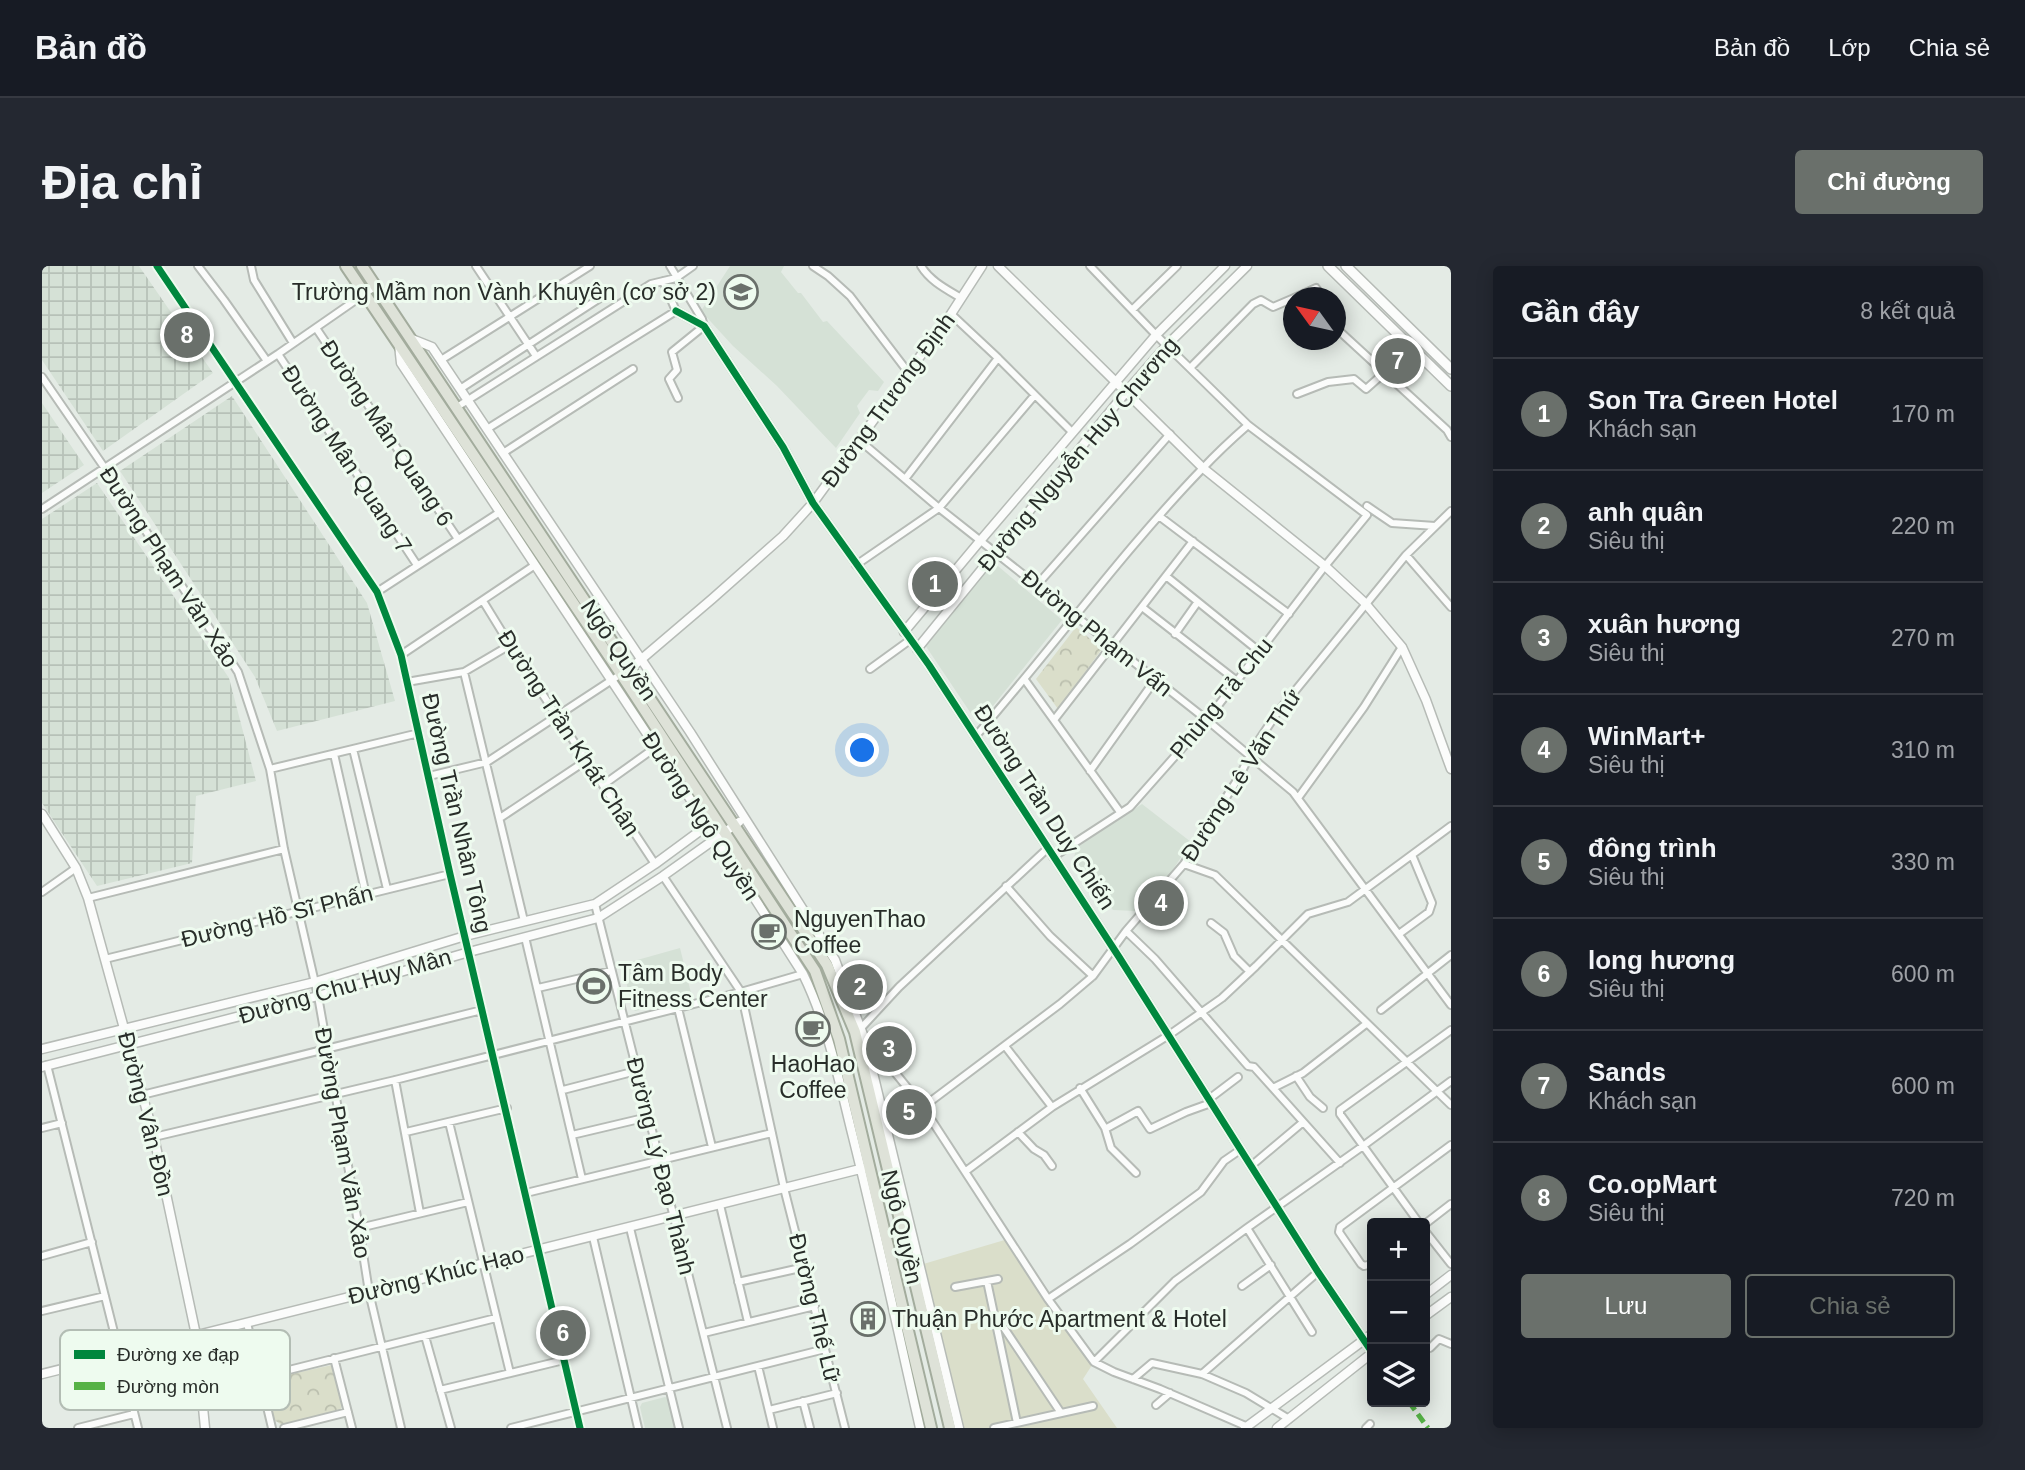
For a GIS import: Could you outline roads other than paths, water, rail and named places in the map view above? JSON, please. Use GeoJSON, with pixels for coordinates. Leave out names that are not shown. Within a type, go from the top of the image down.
{"type":"FeatureCollection","features":[{"type":"Feature","properties":{"kind":"highway","name":"Đường Ngô Quyền"},"geometry":{"type":"LineString","coordinates":[[346,266],[399,345]]}},
{"type":"Feature","properties":{"kind":"highway"},"geometry":{"type":"LineString","coordinates":[[362,266],[376,285]]}},
{"type":"Feature","properties":{"kind":"highway","name":"Ngô Quyền"},"geometry":{"type":"LineString","coordinates":[[376,285],[457,407],[712,823],[815,971],[839,1039],[865,1168],[931,1428]]}},
{"type":"Feature","properties":{"kind":"highway","name":"Ngô Quyền"},"geometry":{"type":"LineString","coordinates":[[399,345],[621,674],[726,811],[740,821],[827,965],[859,1029],[950,1428]]}},
{"type":"Feature","properties":{"kind":"main road"},"geometry":{"type":"LineString","coordinates":[[1328,266],[1451,386]]}},
{"type":"Feature","properties":{"kind":"main road"},"geometry":{"type":"LineString","coordinates":[[1346,266],[1451,369]]}},
{"type":"Feature","properties":{"kind":"street","name":"Đường Trần Nhân Tông"},"geometry":{"type":"LineString","coordinates":[[157,266],[377,592],[401,655],[580,1428]]}},
{"type":"Feature","properties":{"kind":"street"},"geometry":{"type":"LineString","coordinates":[[198,266],[267,360]]}},
{"type":"Feature","properties":{"kind":"street"},"geometry":{"type":"LineString","coordinates":[[251,266],[254,280],[293,343]]}},
{"type":"Feature","properties":{"kind":"street"},"geometry":{"type":"LineString","coordinates":[[475,266],[536,356]]}},
{"type":"Feature","properties":{"kind":"street"},"geometry":{"type":"LineString","coordinates":[[441,360],[590,266]]}},
{"type":"Feature","properties":{"kind":"street"},"geometry":{"type":"LineString","coordinates":[[670,266],[704,326],[672,352],[677,370],[669,379],[678,398]]}},
{"type":"Feature","properties":{"kind":"street"},"geometry":{"type":"LineString","coordinates":[[457,407],[651,284],[676,278],[693,266]]}},
{"type":"Feature","properties":{"kind":"street"},"geometry":{"type":"LineString","coordinates":[[813,266],[850,296],[908,372]]}},
{"type":"Feature","properties":{"kind":"street"},"geometry":{"type":"LineString","coordinates":[[921,266],[937,284],[961,298]]}},
{"type":"Feature","properties":{"kind":"street","name":"Đường Trương Định"},"geometry":{"type":"LineString","coordinates":[[621,674],[641,660],[783,536],[813,503],[951,314],[982,266]]}},
{"type":"Feature","properties":{"kind":"street"},"geometry":{"type":"LineString","coordinates":[[998,266],[1203,468],[1325,566],[1365,603],[1402,647],[1426,700],[1451,769]]}},
{"type":"Feature","properties":{"kind":"street"},"geometry":{"type":"LineString","coordinates":[[975,737],[1159,516],[1203,468],[1248,425],[1090,266]]}},
{"type":"Feature","properties":{"kind":"street"},"geometry":{"type":"LineString","coordinates":[[1132,310],[1177,266]]}},
{"type":"Feature","properties":{"kind":"street","name":"Đường Nguyễn Huy Chương"},"geometry":{"type":"LineString","coordinates":[[907,636],[979,541],[1115,381],[1156,335],[1225,266]]}},
{"type":"Feature","properties":{"kind":"street","name":"Đường Nguyễn Huy Chương"},"geometry":{"type":"LineString","coordinates":[[917,649],[1126,392],[1167,345],[1247,266]]}},
{"type":"Feature","properties":{"kind":"street"},"geometry":{"type":"LineString","coordinates":[[487,429],[676,311],[663,281]]}},
{"type":"Feature","properties":{"kind":"street"},"geometry":{"type":"LineString","coordinates":[[42,509],[278,354],[376,285]]}},
{"type":"Feature","properties":{"kind":"street"},"geometry":{"type":"LineString","coordinates":[[460,389],[603,296]]}},
{"type":"Feature","properties":{"kind":"street"},"geometry":{"type":"LineString","coordinates":[[1190,368],[1253,303],[1261,300],[1273,307],[1283,303]]}},
{"type":"Feature","properties":{"kind":"street","name":"Đường Trần Duy Chiến"},"geometry":{"type":"LineString","coordinates":[[676,311],[704,326],[783,447],[813,503],[929,664],[1367,1346]]}},
{"type":"Feature","properties":{"kind":"street"},"geometry":{"type":"LineString","coordinates":[[951,314],[1072,432]]}},
{"type":"Feature","properties":{"kind":"street"},"geometry":{"type":"LineString","coordinates":[[554,326],[563,340]]}},
{"type":"Feature","properties":{"kind":"street","name":"Đường Mân Quang 6"},"geometry":{"type":"LineString","coordinates":[[316,328],[458,539]]}},
{"type":"Feature","properties":{"kind":"street"},"geometry":{"type":"LineString","coordinates":[[1346,338],[1451,437]]}},
{"type":"Feature","properties":{"kind":"street","name":"Đường Ngô Quyền"},"geometry":{"type":"LineString","coordinates":[[412,339],[432,347],[441,360],[736,804],[740,821]]}},
{"type":"Feature","properties":{"kind":"street","name":"Đường Ngô Quyền"},"geometry":{"type":"LineString","coordinates":[[399,345],[401,363],[535,565],[621,674],[656,747],[712,823]]}},
{"type":"Feature","properties":{"kind":"street","name":"Đường Mân Quang 7"},"geometry":{"type":"LineString","coordinates":[[278,354],[417,565]]}},
{"type":"Feature","properties":{"kind":"street"},"geometry":{"type":"LineString","coordinates":[[905,479],[998,358]]}},
{"type":"Feature","properties":{"kind":"street"},"geometry":{"type":"LineString","coordinates":[[495,365],[502,378]]}},
{"type":"Feature","properties":{"kind":"street"},"geometry":{"type":"LineString","coordinates":[[503,453],[633,369]]}},
{"type":"Feature","properties":{"kind":"street"},"geometry":{"type":"LineString","coordinates":[[1297,394],[1328,382],[1354,379],[1366,388],[1384,373]]}},
{"type":"Feature","properties":{"kind":"street","name":"Đường Phạm Văn Xảo"},"geometry":{"type":"LineString","coordinates":[[42,377],[238,672],[270,769],[297,911],[318,996],[369,1292],[401,1428]]}},
{"type":"Feature","properties":{"kind":"street"},"geometry":{"type":"LineString","coordinates":[[856,565],[939,508],[1034,396]]}},
{"type":"Feature","properties":{"kind":"street"},"geometry":{"type":"LineString","coordinates":[[1445,429],[1451,422]]}},
{"type":"Feature","properties":{"kind":"street","name":"Phùng Tả Chu"},"geometry":{"type":"LineString","coordinates":[[1053,857],[1130,807],[1207,720],[1325,566],[1367,516],[1248,425]]}},
{"type":"Feature","properties":{"kind":"street"},"geometry":{"type":"LineString","coordinates":[[1037,585],[1170,434]]}},
{"type":"Feature","properties":{"kind":"street","name":"Đường Phạm Vấn"},"geometry":{"type":"LineString","coordinates":[[858,439],[979,541],[1207,720],[1298,798]]}},
{"type":"Feature","properties":{"kind":"street"},"geometry":{"type":"LineString","coordinates":[[1367,506],[1392,523],[1435,526]]}},
{"type":"Feature","properties":{"kind":"street"},"geometry":{"type":"LineString","coordinates":[[377,592],[500,512]]}},
{"type":"Feature","properties":{"kind":"street","name":"Đường Lê Văn Thứ"},"geometry":{"type":"LineString","coordinates":[[886,1126],[923,1107],[1093,976],[1126,931],[1184,864],[1277,713],[1406,555],[1449,514]]}},
{"type":"Feature","properties":{"kind":"street"},"geometry":{"type":"LineString","coordinates":[[1159,516],[1289,614]]}},
{"type":"Feature","properties":{"kind":"street"},"geometry":{"type":"LineString","coordinates":[[1054,720],[1193,541]]}},
{"type":"Feature","properties":{"kind":"street"},"geometry":{"type":"LineString","coordinates":[[1406,555],[1451,607]]}},
{"type":"Feature","properties":{"kind":"street"},"geometry":{"type":"LineString","coordinates":[[401,655],[535,565]]}},
{"type":"Feature","properties":{"kind":"street"},"geometry":{"type":"LineString","coordinates":[[1166,576],[1260,652]]}},
{"type":"Feature","properties":{"kind":"street","name":"Đường Trần Khát Chân"},"geometry":{"type":"LineString","coordinates":[[483,601],[655,864]]}},
{"type":"Feature","properties":{"kind":"street"},"geometry":{"type":"LineString","coordinates":[[1175,634],[1197,603]]}},
{"type":"Feature","properties":{"kind":"street"},"geometry":{"type":"LineString","coordinates":[[1142,607],[1237,681]]}},
{"type":"Feature","properties":{"kind":"street"},"geometry":{"type":"LineString","coordinates":[[870,669],[907,636]]}},
{"type":"Feature","properties":{"kind":"street"},"geometry":{"type":"LineString","coordinates":[[407,682],[464,671],[510,645]]}},
{"type":"Feature","properties":{"kind":"street"},"geometry":{"type":"LineString","coordinates":[[1402,647],[1364,707],[1298,798],[1451,1005]]}},
{"type":"Feature","properties":{"kind":"street"},"geometry":{"type":"LineString","coordinates":[[464,671],[524,921]]}},
{"type":"Feature","properties":{"kind":"street"},"geometry":{"type":"LineString","coordinates":[[429,776],[487,762],[621,674]]}},
{"type":"Feature","properties":{"kind":"street"},"geometry":{"type":"LineString","coordinates":[[1025,680],[1120,812]]}},
{"type":"Feature","properties":{"kind":"street"},"geometry":{"type":"LineString","coordinates":[[1090,771],[1155,680]]}},
{"type":"Feature","properties":{"kind":"street"},"geometry":{"type":"LineString","coordinates":[[270,769],[419,733]]}},
{"type":"Feature","properties":{"kind":"street"},"geometry":{"type":"LineString","coordinates":[[603,785],[656,747]]}},
{"type":"Feature","properties":{"kind":"street"},"geometry":{"type":"LineString","coordinates":[[353,749],[387,890]]}},
{"type":"Feature","properties":{"kind":"street"},"geometry":{"type":"LineString","coordinates":[[334,754],[366,895]]}},
{"type":"Feature","properties":{"kind":"street"},"geometry":{"type":"LineString","coordinates":[[500,818],[587,760]]}},
{"type":"Feature","properties":{"kind":"street","name":"Đường Chu Huy Mân"},"geometry":{"type":"LineString","coordinates":[[42,1049],[315,982],[465,936],[595,904],[736,804]]}},
{"type":"Feature","properties":{"kind":"street","name":"Đường Vân Đồn"},"geometry":{"type":"LineString","coordinates":[[42,814],[76,867],[88,898],[154,1138],[195,1330]]}},
{"type":"Feature","properties":{"kind":"street","name":"Đường Chu Huy Mân"},"geometry":{"type":"LineString","coordinates":[[45,1066],[318,996],[598,918],[740,821]]}},
{"type":"Feature","properties":{"kind":"street"},"geometry":{"type":"LineString","coordinates":[[966,1171],[1080,1088],[1169,1035],[1222,998],[1308,914],[1348,902],[1451,826]]}},
{"type":"Feature","properties":{"kind":"street","name":"Đường Ngô Quyền"},"geometry":{"type":"LineString","coordinates":[[720,835],[803,974],[827,1035],[865,1168],[920,1428]]}},
{"type":"Feature","properties":{"kind":"street"},"geometry":{"type":"LineString","coordinates":[[1048,848],[899,986],[859,1029],[866,1040],[923,1107],[1048,1299],[1094,1362],[1248,1428],[1367,1338]]}},
{"type":"Feature","properties":{"kind":"street"},"geometry":{"type":"LineString","coordinates":[[88,898],[284,849]]}},
{"type":"Feature","properties":{"kind":"street"},"geometry":{"type":"LineString","coordinates":[[1399,934],[1432,908],[1412,855]]}},
{"type":"Feature","properties":{"kind":"street"},"geometry":{"type":"LineString","coordinates":[[1184,864],[1215,875],[1451,1104]]}},
{"type":"Feature","properties":{"kind":"street"},"geometry":{"type":"LineString","coordinates":[[42,892],[76,867]]}},
{"type":"Feature","properties":{"kind":"street","name":"Đường Hồ Sĩ Phấn"},"geometry":{"type":"LineString","coordinates":[[105,959],[450,874]]}},
{"type":"Feature","properties":{"kind":"street"},"geometry":{"type":"LineString","coordinates":[[663,876],[741,992],[784,1188]]}},
{"type":"Feature","properties":{"kind":"street"},"geometry":{"type":"LineString","coordinates":[[1006,886],[1051,936],[1093,976]]}},
{"type":"Feature","properties":{"kind":"street","name":"Đường Lý Đạo Thành"},"geometry":{"type":"LineString","coordinates":[[595,904],[727,1428]]}},
{"type":"Feature","properties":{"kind":"street"},"geometry":{"type":"LineString","coordinates":[[1210,923],[1224,933],[1234,956],[1250,972]]}},
{"type":"Feature","properties":{"kind":"street"},"geometry":{"type":"LineString","coordinates":[[1126,931],[1155,959],[1248,1066],[1254,1067],[1340,1163]]}},
{"type":"Feature","properties":{"kind":"street"},"geometry":{"type":"LineString","coordinates":[[525,937],[582,1179]]}},
{"type":"Feature","properties":{"kind":"street"},"geometry":{"type":"LineString","coordinates":[[1381,1010],[1451,956]]}},
{"type":"Feature","properties":{"kind":"street"},"geometry":{"type":"LineString","coordinates":[[538,988],[611,971]]}},
{"type":"Feature","properties":{"kind":"street"},"geometry":{"type":"LineString","coordinates":[[154,1138],[395,1080],[803,974]]}},
{"type":"Feature","properties":{"kind":"street"},"geometry":{"type":"LineString","coordinates":[[678,1008],[712,1147]]}},
{"type":"Feature","properties":{"kind":"street"},"geometry":{"type":"LineString","coordinates":[[142,1095],[482,1010]]}},
{"type":"Feature","properties":{"kind":"street"},"geometry":{"type":"LineString","coordinates":[[1273,1088],[1324,1057],[1366,1024]]}},
{"type":"Feature","properties":{"kind":"street"},"geometry":{"type":"LineString","coordinates":[[1415,1218],[1340,1114],[1340,1110],[1451,1030]]}},
{"type":"Feature","properties":{"kind":"street"},"geometry":{"type":"LineString","coordinates":[[866,1040],[959,1428]]}},
{"type":"Feature","properties":{"kind":"street"},"geometry":{"type":"LineString","coordinates":[[1005,1046],[1052,1107]]}},
{"type":"Feature","properties":{"kind":"street"},"geometry":{"type":"LineString","coordinates":[[45,1066],[113,1330]]}},
{"type":"Feature","properties":{"kind":"street"},"geometry":{"type":"LineString","coordinates":[[563,1090],[636,1072]]}},
{"type":"Feature","properties":{"kind":"street"},"geometry":{"type":"LineString","coordinates":[[1296,1076],[1310,1097],[1323,1108]]}},
{"type":"Feature","properties":{"kind":"street"},"geometry":{"type":"LineString","coordinates":[[1105,1128],[1138,1111],[1150,1129],[1210,1101],[1238,1077]]}},
{"type":"Feature","properties":{"kind":"street"},"geometry":{"type":"LineString","coordinates":[[395,1080],[419,1213]]}},
{"type":"Feature","properties":{"kind":"street"},"geometry":{"type":"LineString","coordinates":[[1094,1362],[1175,1281],[1451,1081]]}},
{"type":"Feature","properties":{"kind":"street"},"geometry":{"type":"LineString","coordinates":[[1080,1088],[1105,1128],[1111,1148],[1136,1173]]}},
{"type":"Feature","properties":{"kind":"street"},"geometry":{"type":"LineString","coordinates":[[405,1132],[507,1108]]}},
{"type":"Feature","properties":{"kind":"street"},"geometry":{"type":"LineString","coordinates":[[572,1135],[648,1117]]}},
{"type":"Feature","properties":{"kind":"street"},"geometry":{"type":"LineString","coordinates":[[449,1122],[510,1373]]}},
{"type":"Feature","properties":{"kind":"street"},"geometry":{"type":"LineString","coordinates":[[1251,1166],[1302,1123]]}},
{"type":"Feature","properties":{"kind":"street"},"geometry":{"type":"LineString","coordinates":[[42,1128],[62,1124]]}},
{"type":"Feature","properties":{"kind":"street"},"geometry":{"type":"LineString","coordinates":[[1018,1132],[1047,1158],[1052,1166]]}},
{"type":"Feature","properties":{"kind":"street"},"geometry":{"type":"LineString","coordinates":[[526,1193],[772,1133]]}},
{"type":"Feature","properties":{"kind":"street"},"geometry":{"type":"LineString","coordinates":[[1367,1265],[1361,1264],[1339,1232],[1340,1227],[1451,1145]]}},
{"type":"Feature","properties":{"kind":"street"},"geometry":{"type":"LineString","coordinates":[[1048,1299],[1201,1192],[1224,1161],[1240,1150]]}},
{"type":"Feature","properties":{"kind":"street","name":"Đường Khúc Hạo"},"geometry":{"type":"LineString","coordinates":[[217,1330],[865,1168]]}},
{"type":"Feature","properties":{"kind":"street","name":"Đường Thế Lữ"},"geometry":{"type":"LineString","coordinates":[[784,1188],[845,1428]]}},
{"type":"Feature","properties":{"kind":"street"},"geometry":{"type":"LineString","coordinates":[[359,1228],[468,1202]]}},
{"type":"Feature","properties":{"kind":"street"},"geometry":{"type":"LineString","coordinates":[[1430,1220],[1451,1204]]}},
{"type":"Feature","properties":{"kind":"street"},"geometry":{"type":"LineString","coordinates":[[719,1205],[748,1322]]}},
{"type":"Feature","properties":{"kind":"street"},"geometry":{"type":"LineString","coordinates":[[630,1227],[679,1428]]}},
{"type":"Feature","properties":{"kind":"street"},"geometry":{"type":"LineString","coordinates":[[1247,1228],[1312,1332]]}},
{"type":"Feature","properties":{"kind":"street"},"geometry":{"type":"LineString","coordinates":[[593,1237],[638,1428]]}},
{"type":"Feature","properties":{"kind":"street"},"geometry":{"type":"LineString","coordinates":[[1430,1237],[1451,1264]]}},
{"type":"Feature","properties":{"kind":"street"},"geometry":{"type":"LineString","coordinates":[[42,1256],[92,1242]]}},
{"type":"Feature","properties":{"kind":"street"},"geometry":{"type":"LineString","coordinates":[[1242,1286],[1270,1265]]}},
{"type":"Feature","properties":{"kind":"street"},"geometry":{"type":"LineString","coordinates":[[738,1282],[805,1267]]}},
{"type":"Feature","properties":{"kind":"street"},"geometry":{"type":"LineString","coordinates":[[1202,1374],[1318,1272]]}},
{"type":"Feature","properties":{"kind":"street"},"geometry":{"type":"LineString","coordinates":[[1430,1291],[1451,1275]]}},
{"type":"Feature","properties":{"kind":"street"},"geometry":{"type":"LineString","coordinates":[[955,1287],[998,1279]]}},
{"type":"Feature","properties":{"kind":"street"},"geometry":{"type":"LineString","coordinates":[[986,1281],[1017,1423]]}},
{"type":"Feature","properties":{"kind":"street"},"geometry":{"type":"LineString","coordinates":[[42,1311],[105,1296]]}},
{"type":"Feature","properties":{"kind":"street"},"geometry":{"type":"LineString","coordinates":[[1430,1312],[1451,1297]]}},
{"type":"Feature","properties":{"kind":"street"},"geometry":{"type":"LineString","coordinates":[[704,1333],[815,1306]]}},
{"type":"Feature","properties":{"kind":"street"},"geometry":{"type":"LineString","coordinates":[[993,1312],[1061,1413]]}},
{"type":"Feature","properties":{"kind":"street"},"geometry":{"type":"LineString","coordinates":[[290,1369],[496,1318]]}},
{"type":"Feature","properties":{"kind":"street"},"geometry":{"type":"LineString","coordinates":[[247,1323],[249,1330]]}},
{"type":"Feature","properties":{"kind":"street"},"geometry":{"type":"LineString","coordinates":[[425,1336],[451,1428]]}},
{"type":"Feature","properties":{"kind":"street"},"geometry":{"type":"LineString","coordinates":[[1430,1348],[1439,1339],[1451,1344]]}},
{"type":"Feature","properties":{"kind":"street"},"geometry":{"type":"LineString","coordinates":[[511,1428],[825,1349]]}},
{"type":"Feature","properties":{"kind":"street"},"geometry":{"type":"LineString","coordinates":[[1277,1428],[1367,1357]]}},
{"type":"Feature","properties":{"kind":"street"},"geometry":{"type":"LineString","coordinates":[[334,1358],[352,1428]]}},
{"type":"Feature","properties":{"kind":"street"},"geometry":{"type":"LineString","coordinates":[[440,1390],[564,1360]]}},
{"type":"Feature","properties":{"kind":"street"},"geometry":{"type":"LineString","coordinates":[[1133,1379],[1152,1363],[1202,1374],[1246,1393],[1289,1419]]}},
{"type":"Feature","properties":{"kind":"street"},"geometry":{"type":"LineString","coordinates":[[758,1366],[773,1428]]}},
{"type":"Feature","properties":{"kind":"street","name":"Đường Khúc Hạo"},"geometry":{"type":"LineString","coordinates":[[42,1374],[60,1369]]}},
{"type":"Feature","properties":{"kind":"street"},"geometry":{"type":"LineString","coordinates":[[1156,1405],[1170,1393]]}},
{"type":"Feature","properties":{"kind":"street"},"geometry":{"type":"LineString","coordinates":[[769,1410],[837,1394]]}},
{"type":"Feature","properties":{"kind":"street"},"geometry":{"type":"LineString","coordinates":[[803,1401],[810,1428]]}},
{"type":"Feature","properties":{"kind":"street"},"geometry":{"type":"LineString","coordinates":[[994,1428],[1093,1406]]}},
{"type":"Feature","properties":{"kind":"street"},"geometry":{"type":"LineString","coordinates":[[133,1410],[138,1428]]}},
{"type":"Feature","properties":{"kind":"street","name":"Đường Vân Đồn"},"geometry":{"type":"LineString","coordinates":[[203,1410],[205,1428]]}},
{"type":"Feature","properties":{"kind":"street"},"geometry":{"type":"LineString","coordinates":[[268,1410],[272,1428]]}},
{"type":"Feature","properties":{"kind":"street"},"geometry":{"type":"LineString","coordinates":[[284,1428],[348,1412]]}},
{"type":"Feature","properties":{"kind":"street"},"geometry":{"type":"LineString","coordinates":[[78,1428],[134,1414]]}},
{"type":"Feature","properties":{"kind":"place","name":"Trường Mầm non Vành Khuyên (cơ sở 2)"},"geometry":{"type":"Point","coordinates":[741,292]}},
{"type":"Feature","properties":{"kind":"place","name":"Co.opMart"},"geometry":{"type":"Point","coordinates":[187,335]}},
{"type":"Feature","properties":{"kind":"place","name":"Sands"},"geometry":{"type":"Point","coordinates":[1398,361]}},
{"type":"Feature","properties":{"kind":"place","name":"Son Tra Green Hotel"},"geometry":{"type":"Point","coordinates":[935,584]}},
{"type":"Feature","properties":{"kind":"place","name":"WinMart+"},"geometry":{"type":"Point","coordinates":[1161,903]}},
{"type":"Feature","properties":{"kind":"place","name":"NguyenThao Coffee"},"geometry":{"type":"Point","coordinates":[769,932]}},
{"type":"Feature","properties":{"kind":"place","name":"Tâm Body Fitness Center"},"geometry":{"type":"Point","coordinates":[594,986]}},
{"type":"Feature","properties":{"kind":"place","name":"anh quân"},"geometry":{"type":"Point","coordinates":[860,987]}},
{"type":"Feature","properties":{"kind":"place","name":"HaoHao Coffee"},"geometry":{"type":"Point","coordinates":[813,1029]}},
{"type":"Feature","properties":{"kind":"place","name":"xuân hương"},"geometry":{"type":"Point","coordinates":[889,1049]}},
{"type":"Feature","properties":{"kind":"place","name":"đông trình"},"geometry":{"type":"Point","coordinates":[909,1112]}},
{"type":"Feature","properties":{"kind":"place","name":"Thuận Phước Apartment & Hotel"},"geometry":{"type":"Point","coordinates":[868,1319]}},
{"type":"Feature","properties":{"kind":"place","name":"long hương"},"geometry":{"type":"Point","coordinates":[563,1333]}}]}
